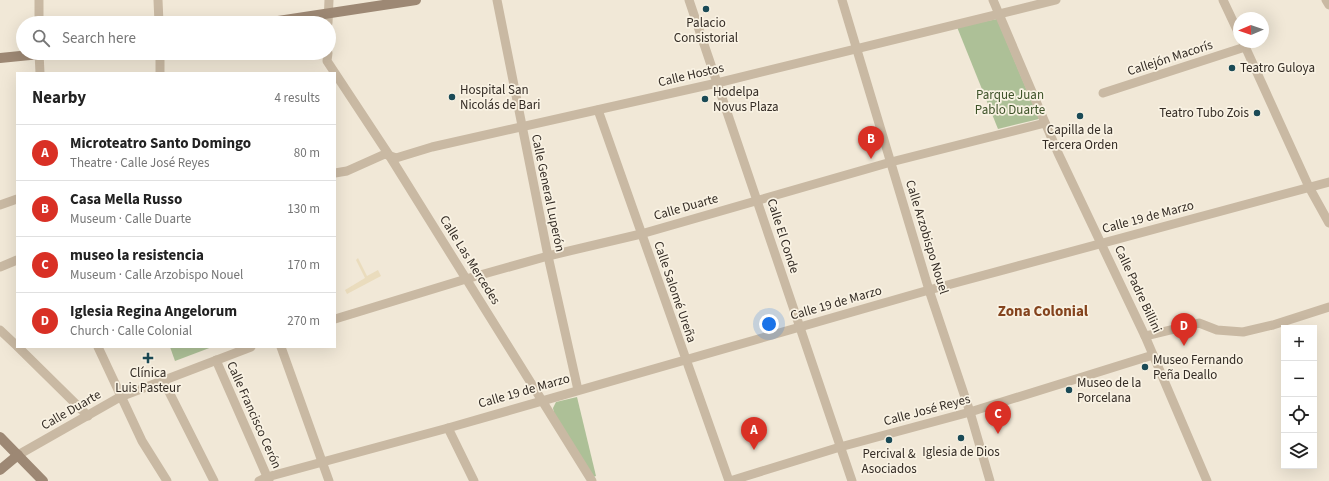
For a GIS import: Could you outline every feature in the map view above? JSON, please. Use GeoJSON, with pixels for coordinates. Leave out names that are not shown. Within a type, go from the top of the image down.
{"type":"FeatureCollection","features":[{"type":"Feature","properties":{"kind":"street"},"geometry":{"type":"LineString","coordinates":[[39,0],[39,16]]}},
{"type":"Feature","properties":{"kind":"street"},"geometry":{"type":"LineString","coordinates":[[158,0],[159,16]]}},
{"type":"Feature","properties":{"kind":"street"},"geometry":{"type":"LineString","coordinates":[[328,16],[329,0]]}},
{"type":"Feature","properties":{"kind":"street"},"geometry":{"type":"LineString","coordinates":[[336,17],[416,0]]}},
{"type":"Feature","properties":{"kind":"street","name":"Calle General Luperón"},"geometry":{"type":"LineString","coordinates":[[496,0],[521,128],[578,390]]}},
{"type":"Feature","properties":{"kind":"street","name":"Calle El Conde"},"geometry":{"type":"LineString","coordinates":[[689,0],[758,200],[798,327],[852,481]]}},
{"type":"Feature","properties":{"kind":"street","name":"Calle Arzobispo Nouel"},"geometry":{"type":"LineString","coordinates":[[842,0],[929,290],[970,412],[990,481]]}},
{"type":"Feature","properties":{"kind":"street","name":"Calle Padre Billini"},"geometry":{"type":"LineString","coordinates":[[993,0],[1045,123],[1145,336],[1207,481]]}},
{"type":"Feature","properties":{"kind":"street","name":"Calle Hostos"},"geometry":{"type":"LineString","coordinates":[[336,173],[347,171],[385,154],[389,154],[396,158],[432,147],[717,83],[1056,0]]}},
{"type":"Feature","properties":{"kind":"street"},"geometry":{"type":"LineString","coordinates":[[1223,0],[1233,21]]}},
{"type":"Feature","properties":{"kind":"street"},"geometry":{"type":"LineString","coordinates":[[1326,0],[1329,6]]}},
{"type":"Feature","properties":{"kind":"street","name":"Callejón Macorís"},"geometry":{"type":"LineString","coordinates":[[1103,93],[1235,48]]}},
{"type":"Feature","properties":{"kind":"street"},"geometry":{"type":"LineString","coordinates":[[1245,48],[1309,187],[1329,223]]}},
{"type":"Feature","properties":{"kind":"street"},"geometry":{"type":"LineString","coordinates":[[0,58],[16,56]]}},
{"type":"Feature","properties":{"kind":"street"},"geometry":{"type":"LineString","coordinates":[[39,60],[40,72]]}},
{"type":"Feature","properties":{"kind":"street"},"geometry":{"type":"LineString","coordinates":[[160,60],[160,72]]}},
{"type":"Feature","properties":{"kind":"street","name":"Calle Las Mercedes"},"geometry":{"type":"LineString","coordinates":[[327,60],[334,72]]}},
{"type":"Feature","properties":{"kind":"street","name":"Calle Las Mercedes"},"geometry":{"type":"LineString","coordinates":[[336,74],[389,154],[592,481]]}},
{"type":"Feature","properties":{"kind":"street","name":"Calle Salomé Ureña"},"geometry":{"type":"LineString","coordinates":[[598,110],[729,481]]}},
{"type":"Feature","properties":{"kind":"street","name":"Calle Duarte"},"geometry":{"type":"LineString","coordinates":[[336,319],[548,256],[642,234],[891,162],[1045,123]]}},
{"type":"Feature","properties":{"kind":"street","name":"Calle 19 de Marzo"},"geometry":{"type":"LineString","coordinates":[[265,480],[322,462],[448,428],[541,400],[929,290],[1102,242],[1329,182]]}},
{"type":"Feature","properties":{"kind":"street"},"geometry":{"type":"LineString","coordinates":[[0,205],[16,199]]}},
{"type":"Feature","properties":{"kind":"street"},"geometry":{"type":"LineString","coordinates":[[0,267],[16,260]]}},
{"type":"Feature","properties":{"kind":"street"},"geometry":{"type":"LineString","coordinates":[[1145,336],[1199,323],[1217,330],[1243,332],[1274,324],[1329,306]]}},
{"type":"Feature","properties":{"kind":"street"},"geometry":{"type":"LineString","coordinates":[[0,330],[16,346]]}},
{"type":"Feature","properties":{"kind":"street"},"geometry":{"type":"LineString","coordinates":[[18,348],[88,416]]}},
{"type":"Feature","properties":{"kind":"street"},"geometry":{"type":"LineString","coordinates":[[98,348],[120,398],[142,442],[167,481]]}},
{"type":"Feature","properties":{"kind":"street","name":"Calle Duarte"},"geometry":{"type":"LineString","coordinates":[[18,456],[120,398],[248,348]]}},
{"type":"Feature","properties":{"kind":"street"},"geometry":{"type":"LineString","coordinates":[[281,348],[329,481]]}},
{"type":"Feature","properties":{"kind":"street","name":"Calle José Reyes"},"geometry":{"type":"LineString","coordinates":[[729,481],[840,447],[970,412],[1153,355]]}},
{"type":"Feature","properties":{"kind":"street","name":"Calle Francisco Cerón"},"geometry":{"type":"LineString","coordinates":[[216,360],[265,480]]}},
{"type":"Feature","properties":{"kind":"street"},"geometry":{"type":"LineString","coordinates":[[163,380],[214,481]]}},
{"type":"Feature","properties":{"kind":"street"},"geometry":{"type":"LineString","coordinates":[[448,428],[474,481]]}},
{"type":"Feature","properties":{"kind":"street"},"geometry":{"type":"LineString","coordinates":[[0,437],[43,481]]}},
{"type":"Feature","properties":{"kind":"street"},"geometry":{"type":"LineString","coordinates":[[0,470],[18,456]]}},
{"type":"Feature","properties":{"kind":"green space","name":"Parque Juan Pablo Duarte"},"geometry":{"type":"Polygon","coordinates":[[[997,19],[1039,119],[998,129],[957,27],[997,19]]]}},
{"type":"Feature","properties":{"kind":"green space"},"geometry":{"type":"Polygon","coordinates":[[[170,348],[209,348],[175,361],[170,348]]]}},
{"type":"Feature","properties":{"kind":"green space"},"geometry":{"type":"Polygon","coordinates":[[[577,397],[596,476],[593,477],[554,413],[553,408],[556,402],[577,397]]]}},
{"type":"Feature","properties":{"kind":"shaded area"},"geometry":{"type":"Polygon","coordinates":[[[358,258],[367,276],[378,270],[381,276],[347,294],[345,290],[365,278],[356,260],[358,258]]]}},
{"type":"Feature","properties":{"kind":"place","name":"Palacio Consistorial"},"geometry":{"type":"Point","coordinates":[706,9]}},
{"type":"Feature","properties":{"kind":"place","name":"Teatro Guloya"},"geometry":{"type":"Point","coordinates":[1232,68]}},
{"type":"Feature","properties":{"kind":"place","name":"Hospital San Nicolás de Bari"},"geometry":{"type":"Point","coordinates":[452,97]}},
{"type":"Feature","properties":{"kind":"place","name":"Hodelpa Novus Plaza"},"geometry":{"type":"Point","coordinates":[705,99]}},
{"type":"Feature","properties":{"kind":"place","name":"Teatro Tubo Zois"},"geometry":{"type":"Point","coordinates":[1257,113]}},
{"type":"Feature","properties":{"kind":"place","name":"Capilla de la Tercera Orden"},"geometry":{"type":"Point","coordinates":[1080,116]}},
{"type":"Feature","properties":{"kind":"place","name":"Casa Mella Russo"},"geometry":{"type":"Point","coordinates":[871,159]}},
{"type":"Feature","properties":{"kind":"place","name":"Iglesia Regina Angelorum"},"geometry":{"type":"Point","coordinates":[1184,346]}},
{"type":"Feature","properties":{"kind":"place","name":"Clínica Luis Pasteur"},"geometry":{"type":"Point","coordinates":[148,358]}},
{"type":"Feature","properties":{"kind":"place","name":"Museo Fernando Peña Deallo"},"geometry":{"type":"Point","coordinates":[1145,367]}},
{"type":"Feature","properties":{"kind":"place","name":"Museo de la Porcelana"},"geometry":{"type":"Point","coordinates":[1069,390]}},
{"type":"Feature","properties":{"kind":"place","name":"museo la resistencia"},"geometry":{"type":"Point","coordinates":[998,434]}},
{"type":"Feature","properties":{"kind":"place","name":"Iglesia de Dios"},"geometry":{"type":"Point","coordinates":[961,438]}},
{"type":"Feature","properties":{"kind":"place","name":"Percival & Asociados"},"geometry":{"type":"Point","coordinates":[889,440]}},
{"type":"Feature","properties":{"kind":"place","name":"Microteatro Santo Domingo"},"geometry":{"type":"Point","coordinates":[754,450]}},
{"type":"Feature","properties":{"kind":"district","name":"Zona Colonial"},"geometry":{"type":"Point","coordinates":[1043,311]}}]}
